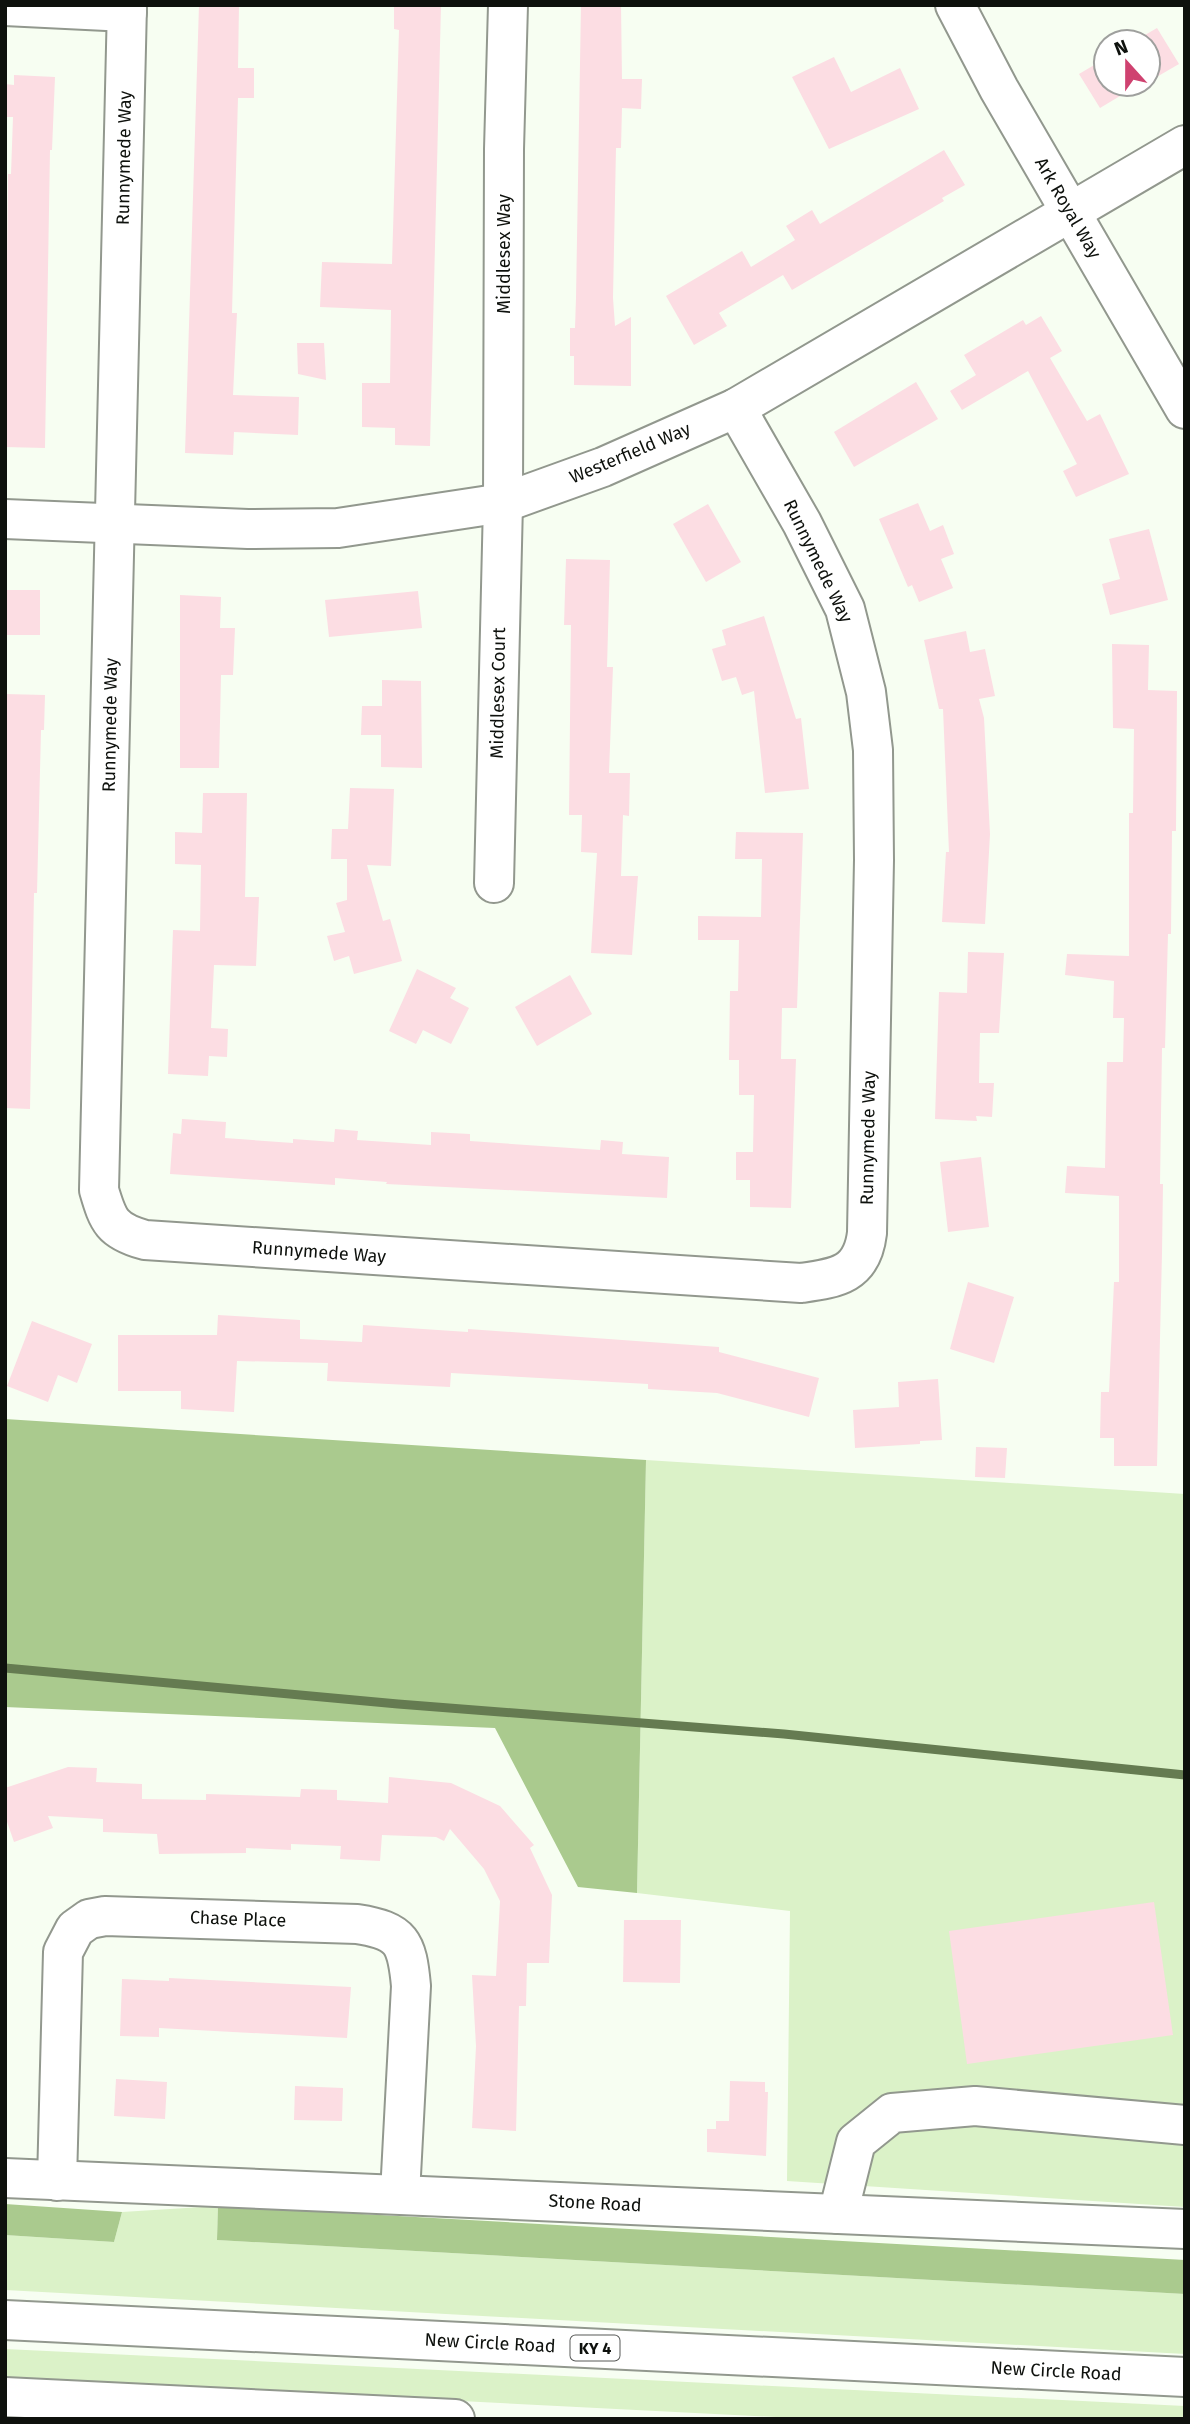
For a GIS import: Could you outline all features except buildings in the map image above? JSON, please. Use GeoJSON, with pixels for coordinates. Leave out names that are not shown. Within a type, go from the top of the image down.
{"type":"FeatureCollection","features":[{"type":"Feature","properties":{"kind":"main road","name":"Middlesex Way"},"geometry":{"type":"LineString","coordinates":[[503,503],[504,149],[509,5]]}},
{"type":"Feature","properties":{"kind":"main road","name":"Ark Royal Way"},"geometry":{"type":"LineString","coordinates":[[955,5],[999,89],[1185,409]]}},
{"type":"Feature","properties":{"kind":"main road"},"geometry":{"type":"LineString","coordinates":[[5,6],[127,8]]}},
{"type":"Feature","properties":{"kind":"main road","name":"Runnymede Way"},"geometry":{"type":"LineString","coordinates":[[127,8],[99,1190],[107,1217],[113,1226],[145,1240],[801,1283],[830,1279],[850,1270],[861,1260],[867,1234],[873,750],[866,692],[845,609],[802,523],[736,408]]}},
{"type":"Feature","properties":{"kind":"main road","name":"Westerfield Way"},"geometry":{"type":"LineString","coordinates":[[5,519],[248,529],[338,528],[503,503],[603,467],[736,408],[1185,145]]}},
{"type":"Feature","properties":{"kind":"main road","name":"Middlesex Court"},"geometry":{"type":"LineString","coordinates":[[494,883],[503,503]]}},
{"type":"Feature","properties":{"kind":"main road","name":"Chase Place"},"geometry":{"type":"LineString","coordinates":[[57,2181],[63,1952],[75,1929],[89,1919],[130,1915],[357,1924],[381,1928],[396,1935],[408,1955],[411,1986],[400,2194]]}},
{"type":"Feature","properties":{"kind":"main road"},"geometry":{"type":"LineString","coordinates":[[838,2214],[856,2142],[892,2113],[975,2106],[1185,2125]]}},
{"type":"Feature","properties":{"kind":"main road","name":"Stone Road"},"geometry":{"type":"LineString","coordinates":[[5,2178],[1185,2229]]}},
{"type":"Feature","properties":{"kind":"main road","name":"New Circle Road"},"geometry":{"type":"LineString","coordinates":[[5,2320],[1185,2377]]}},
{"type":"Feature","properties":{"kind":"main road"},"geometry":{"type":"LineString","coordinates":[[5,2397],[455,2419]]}},
{"type":"Feature","properties":{"kind":"green space"},"geometry":{"type":"Polygon","coordinates":[[[5,1419],[646,1460],[637,1893],[578,1887],[495,1728],[5,1707],[5,1419]]]}},
{"type":"Feature","properties":{"kind":"green space"},"geometry":{"type":"Polygon","coordinates":[[[646,1460],[1185,1494],[1185,2207],[787,2181],[790,1911],[637,1893],[646,1460]]]}},
{"type":"Feature","properties":{"kind":"green space"},"geometry":{"type":"Polygon","coordinates":[[[5,2204],[122,2212],[114,2242],[5,2235],[5,2204]]]}},
{"type":"Feature","properties":{"kind":"green space"},"geometry":{"type":"Polygon","coordinates":[[[218,2206],[217,2240],[1185,2294],[1185,2354],[5,2290],[5,2235],[114,2242],[122,2212],[218,2206]]]}},
{"type":"Feature","properties":{"kind":"green space"},"geometry":{"type":"Polygon","coordinates":[[[218,2206],[1185,2260],[1185,2294],[217,2240],[218,2206]]]}},
{"type":"Feature","properties":{"kind":"green space"},"geometry":{"type":"Polygon","coordinates":[[[5,2349],[1185,2406],[1185,2419],[814,2419],[5,2378],[5,2349]]]}},
{"type":"Feature","properties":{"kind":"waterway"},"geometry":{"type":"LineString","coordinates":[[5,1668],[398,1704],[784,1734],[1185,1775]]}}]}
